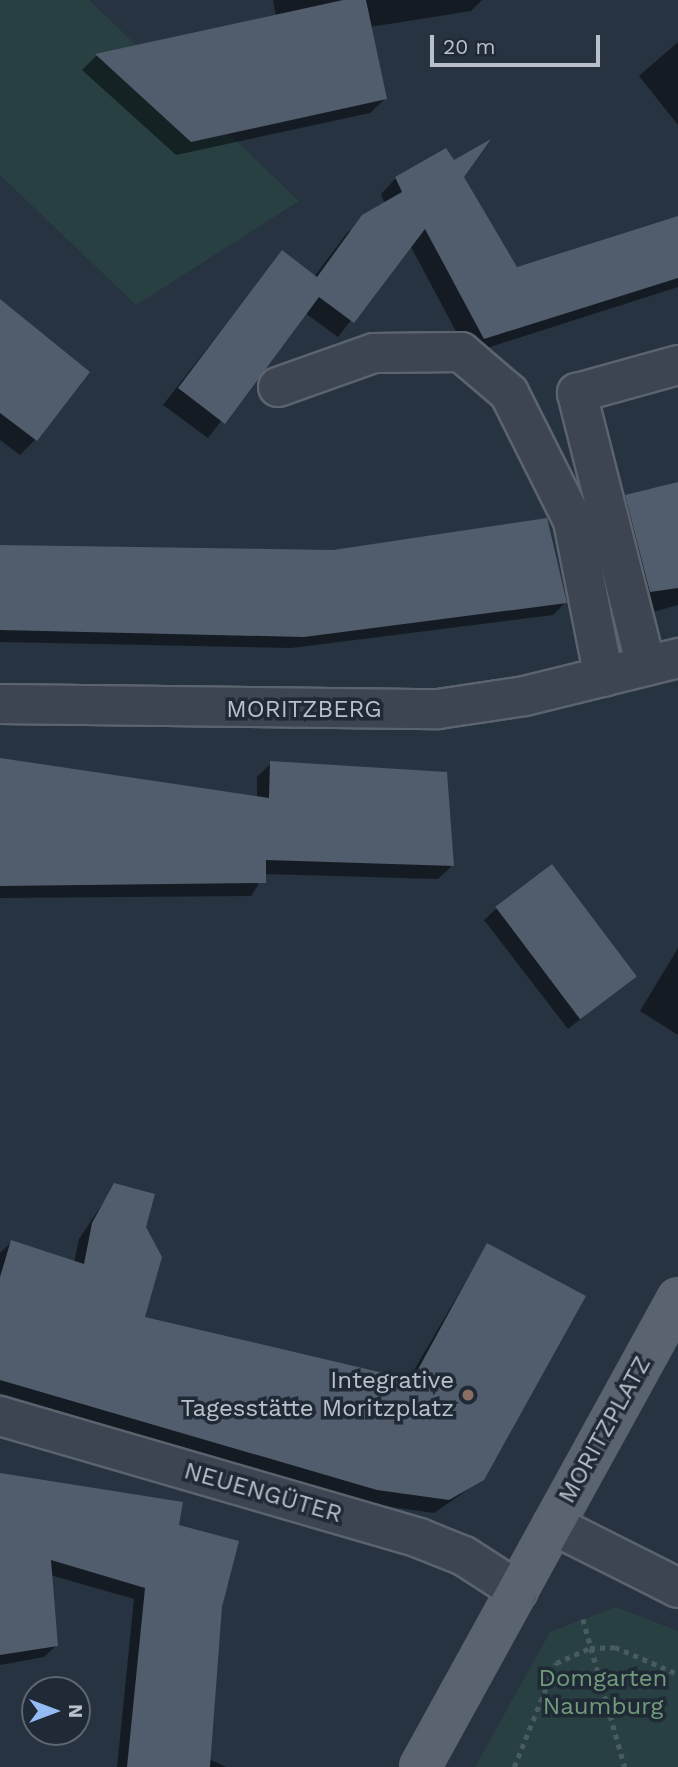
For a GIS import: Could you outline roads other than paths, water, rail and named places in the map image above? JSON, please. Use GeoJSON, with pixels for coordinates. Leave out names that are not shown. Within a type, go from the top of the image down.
{"type":"FeatureCollection","features":[{"type":"Feature","properties":{"kind":"main road","name":"MORITZPLATZ"},"geometry":{"type":"LineString","coordinates":[[420,1767],[678,1298]]}},
{"type":"Feature","properties":{"kind":"street"},"geometry":{"type":"LineString","coordinates":[[278,387],[374,353],[461,352],[509,393],[573,521],[604,677]]}},
{"type":"Feature","properties":{"kind":"street","name":"MORITZBERG"},"geometry":{"type":"LineString","coordinates":[[0,704],[438,709],[604,677],[662,662],[577,393],[678,365]]}},
{"type":"Feature","properties":{"kind":"street","name":"NEUENGÜTER"},"geometry":{"type":"LineString","coordinates":[[0,1416],[419,1538],[464,1556],[518,1591]]}},
{"type":"Feature","properties":{"kind":"street"},"geometry":{"type":"LineString","coordinates":[[553,1525],[678,1588]]}},
{"type":"Feature","properties":{"kind":"place","name":"Integrative Tagesstätte Moritzplatz"},"geometry":{"type":"Point","coordinates":[468,1395]}},
{"type":"Feature","properties":{"kind":"park label","name":"Domgarten Naumburg"},"geometry":{"type":"Point","coordinates":[603,1693]}}]}
